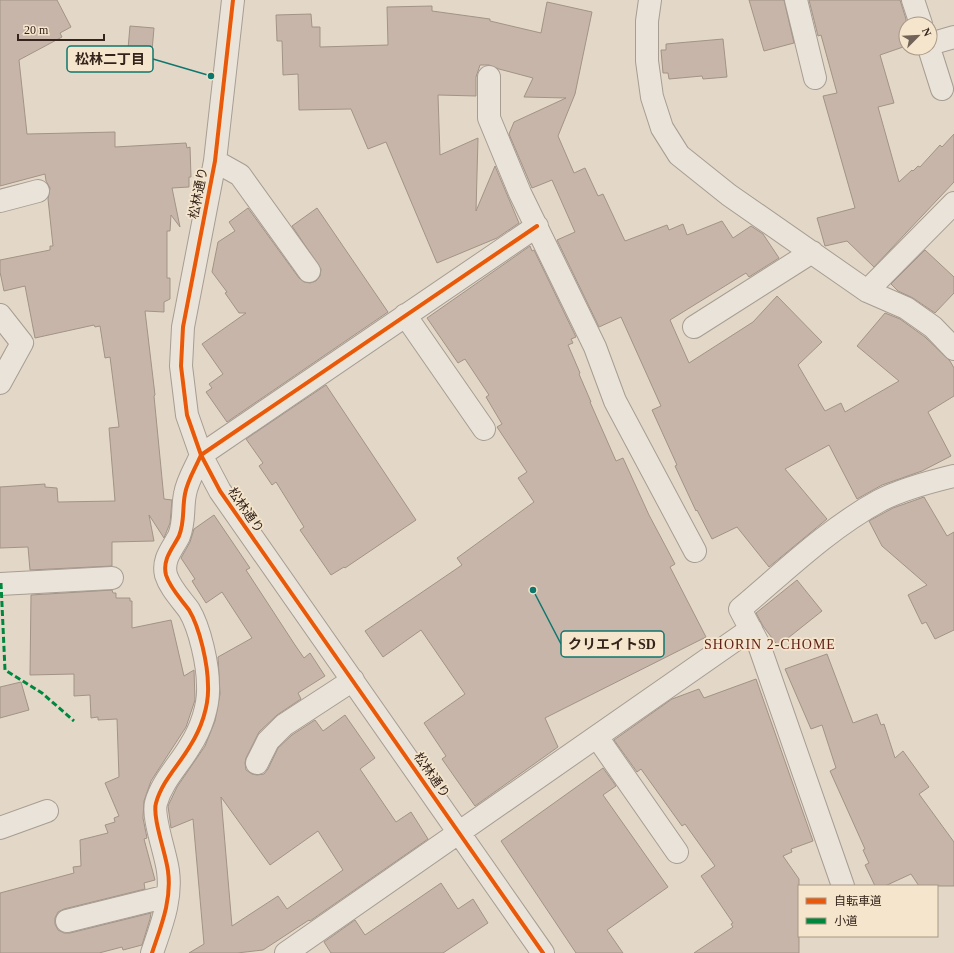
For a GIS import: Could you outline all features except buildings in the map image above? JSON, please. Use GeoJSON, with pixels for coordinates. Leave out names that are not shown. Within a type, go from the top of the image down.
{"type":"FeatureCollection","features":[{"type":"Feature","properties":{"kind":"street","name":"松林通り"},"geometry":{"type":"LineString","coordinates":[[233,0],[215,161],[182,335],[181,366],[187,415],[201,455],[220,491],[543,953]]}},
{"type":"Feature","properties":{"kind":"street"},"geometry":{"type":"LineString","coordinates":[[650,0],[647,21],[647,61],[652,97],[662,128],[679,155],[729,195],[867,291],[906,308],[933,327],[954,349]]}},
{"type":"Feature","properties":{"kind":"street"},"geometry":{"type":"LineString","coordinates":[[796,0],[815,78]]}},
{"type":"Feature","properties":{"kind":"street"},"geometry":{"type":"LineString","coordinates":[[913,0],[918,16]]}},
{"type":"Feature","properties":{"kind":"street"},"geometry":{"type":"LineString","coordinates":[[938,42],[954,37]]}},
{"type":"Feature","properties":{"kind":"street"},"geometry":{"type":"LineString","coordinates":[[932,56],[942,89]]}},
{"type":"Feature","properties":{"kind":"street"},"geometry":{"type":"LineString","coordinates":[[490,77],[489,118],[520,193],[595,347],[615,401],[695,550]]}},
{"type":"Feature","properties":{"kind":"street"},"geometry":{"type":"LineString","coordinates":[[215,161],[240,175],[309,272]]}},
{"type":"Feature","properties":{"kind":"street"},"geometry":{"type":"LineString","coordinates":[[0,201],[38,190]]}},
{"type":"Feature","properties":{"kind":"street"},"geometry":{"type":"LineString","coordinates":[[867,291],[954,203]]}},
{"type":"Feature","properties":{"kind":"street"},"geometry":{"type":"LineString","coordinates":[[152,953],[166,910],[168,896],[168,872],[155,804],[163,785],[191,745],[203,720],[208,687],[206,664],[190,611],[174,591],[166,574],[166,560],[179,536],[184,522],[185,494],[201,455],[537,226]]}},
{"type":"Feature","properties":{"kind":"street"},"geometry":{"type":"LineString","coordinates":[[694,327],[812,252]]}},
{"type":"Feature","properties":{"kind":"street"},"geometry":{"type":"LineString","coordinates":[[0,314],[22,343],[0,383]]}},
{"type":"Feature","properties":{"kind":"street"},"geometry":{"type":"LineString","coordinates":[[405,315],[484,429]]}},
{"type":"Feature","properties":{"kind":"street"},"geometry":{"type":"LineString","coordinates":[[843,885],[751,629],[740,609],[848,520],[881,500],[918,486],[954,476]]}},
{"type":"Feature","properties":{"kind":"street"},"geometry":{"type":"LineString","coordinates":[[0,584],[112,578]]}},
{"type":"Feature","properties":{"kind":"street"},"geometry":{"type":"LineString","coordinates":[[286,953],[751,629]]}},
{"type":"Feature","properties":{"kind":"street"},"geometry":{"type":"LineString","coordinates":[[257,763],[268,741],[284,724],[353,680]]}},
{"type":"Feature","properties":{"kind":"street"},"geometry":{"type":"LineString","coordinates":[[597,737],[676,852]]}},
{"type":"Feature","properties":{"kind":"street"},"geometry":{"type":"LineString","coordinates":[[0,828],[47,811]]}},
{"type":"Feature","properties":{"kind":"street"},"geometry":{"type":"LineString","coordinates":[[67,921],[168,896]]}},
{"type":"Feature","properties":{"kind":"marked path"},"geometry":{"type":"LineString","coordinates":[[1,583],[5,670],[42,693],[74,721]]}},
{"type":"Feature","properties":{"kind":"cycle path"},"geometry":{"type":"LineString","coordinates":[[233,0],[215,161],[183,327],[181,366],[187,415],[201,455],[220,491],[543,953]]}},
{"type":"Feature","properties":{"kind":"cycle path"},"geometry":{"type":"LineString","coordinates":[[152,953],[165,913],[169,882],[167,864],[156,817],[156,803],[166,780],[186,753],[198,732],[204,717],[208,694],[208,677],[205,657],[197,627],[189,610],[170,584],[165,569],[171,549],[181,531],[186,489],[201,455],[537,226]]}},
{"type":"Feature","properties":{"kind":"place","name":"松林二丁目"},"geometry":{"type":"Point","coordinates":[211,76]}},
{"type":"Feature","properties":{"kind":"place","name":"クリエイトSD"},"geometry":{"type":"Point","coordinates":[533,590]}},
{"type":"Feature","properties":{"kind":"district","name":"SHORIN 2-CHOME"},"geometry":{"type":"Point","coordinates":[770,644]}}]}
